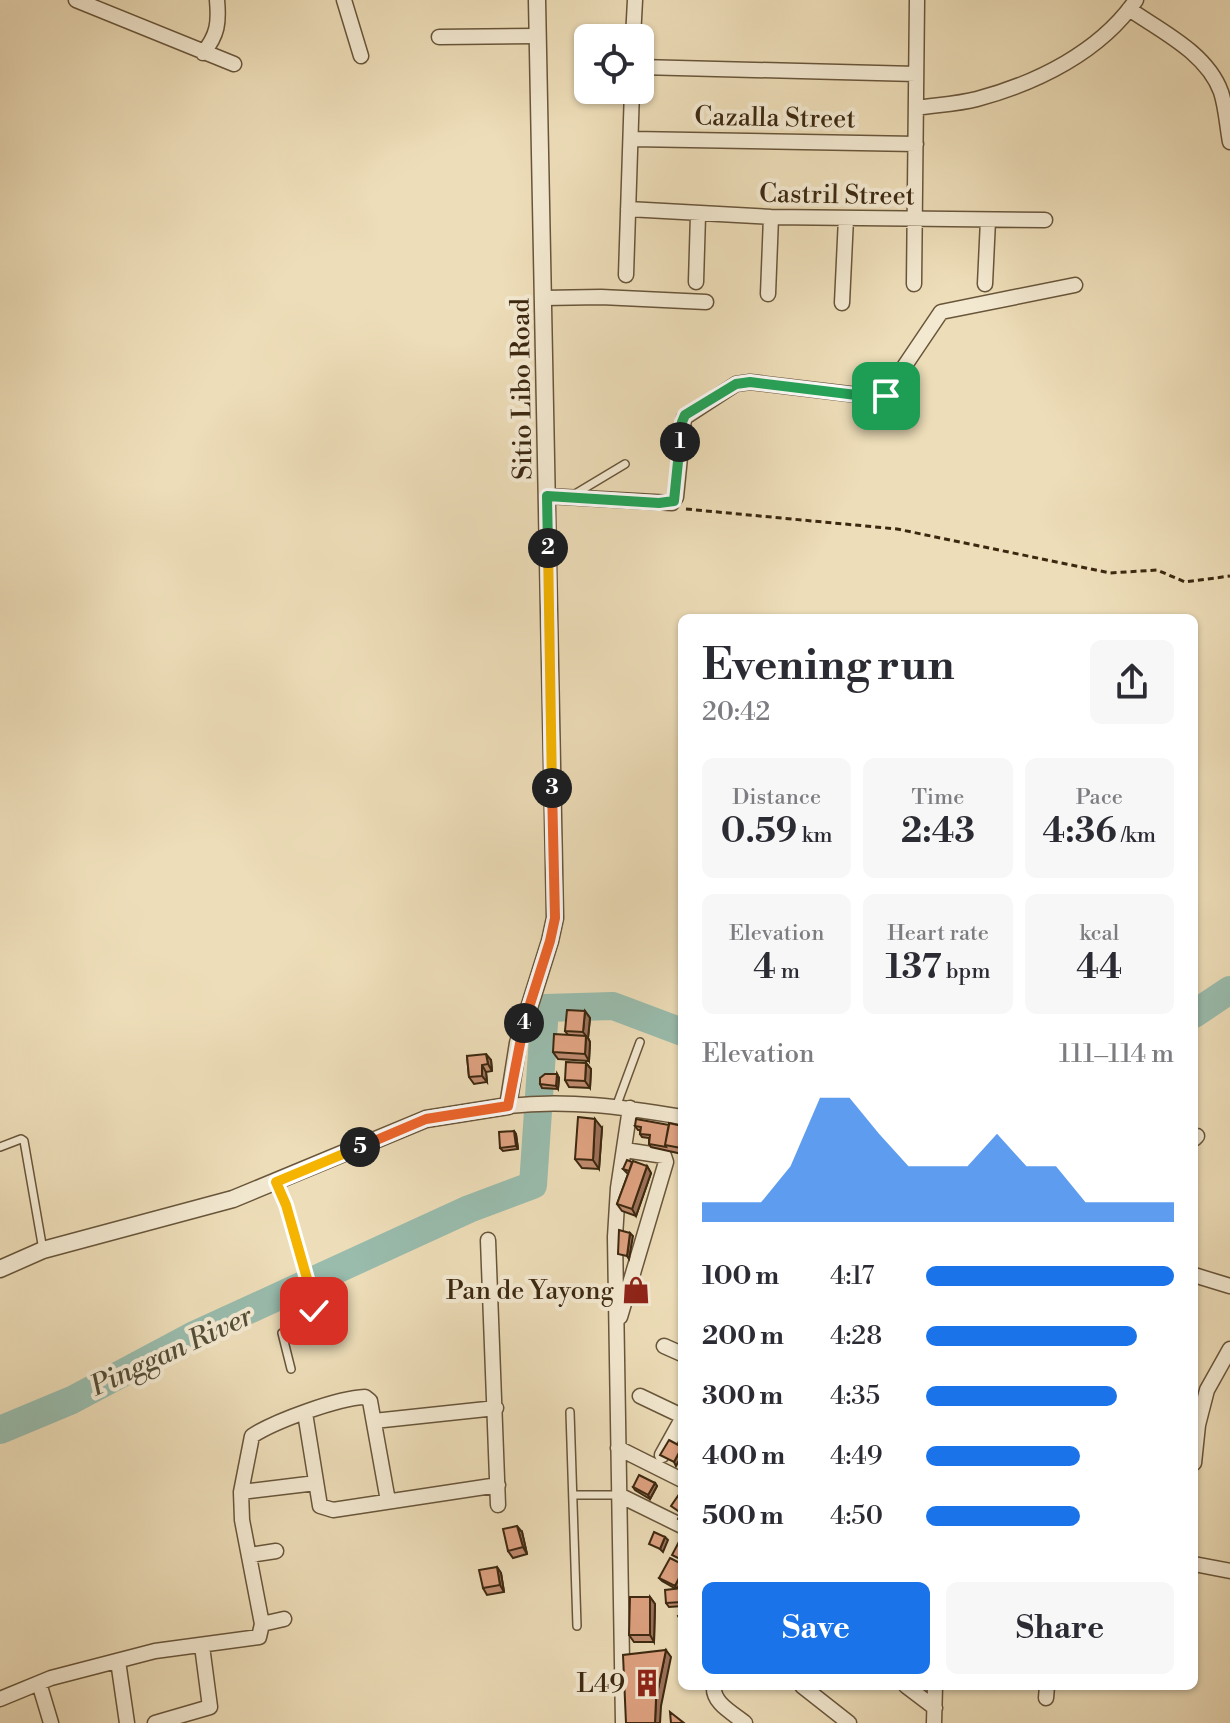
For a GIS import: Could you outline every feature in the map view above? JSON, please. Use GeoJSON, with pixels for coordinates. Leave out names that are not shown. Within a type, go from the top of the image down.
{"type":"FeatureCollection","features":[{"type":"Feature","properties":{"kind":"street"},"geometry":{"type":"LineString","coordinates":[[76,0],[234,64]]}},
{"type":"Feature","properties":{"kind":"street"},"geometry":{"type":"LineString","coordinates":[[203,53],[214,40],[219,23],[217,0]]}},
{"type":"Feature","properties":{"kind":"street"},"geometry":{"type":"LineString","coordinates":[[344,0],[361,56]]}},
{"type":"Feature","properties":{"kind":"street","name":"Sitio Libo Road"},"geometry":{"type":"LineString","coordinates":[[514,1106],[518,1043],[555,918],[537,0]]}},
{"type":"Feature","properties":{"kind":"street"},"geometry":{"type":"LineString","coordinates":[[634,24],[635,0]]}},
{"type":"Feature","properties":{"kind":"street"},"geometry":{"type":"LineString","coordinates":[[914,284],[917,0]]}},
{"type":"Feature","properties":{"kind":"street"},"geometry":{"type":"LineString","coordinates":[[916,108],[975,100],[1043,76],[1103,38],[1133,5],[1193,53],[1204,66],[1221,91],[1230,142]]}},
{"type":"Feature","properties":{"kind":"street"},"geometry":{"type":"LineString","coordinates":[[439,37],[537,36]]}},
{"type":"Feature","properties":{"kind":"street"},"geometry":{"type":"LineString","coordinates":[[654,67],[916,74]]}},
{"type":"Feature","properties":{"kind":"street"},"geometry":{"type":"LineString","coordinates":[[626,275],[632,104]]}},
{"type":"Feature","properties":{"kind":"street","name":"Cazalla Street"},"geometry":{"type":"LineString","coordinates":[[632,139],[916,144]]}},
{"type":"Feature","properties":{"kind":"street","name":"Castril Street"},"geometry":{"type":"LineString","coordinates":[[628,209],[771,217],[1045,220]]}},
{"type":"Feature","properties":{"kind":"street"},"geometry":{"type":"LineString","coordinates":[[696,282],[698,215]]}},
{"type":"Feature","properties":{"kind":"street"},"geometry":{"type":"LineString","coordinates":[[768,294],[771,217]]}},
{"type":"Feature","properties":{"kind":"street"},"geometry":{"type":"LineString","coordinates":[[842,303],[846,218]]}},
{"type":"Feature","properties":{"kind":"street"},"geometry":{"type":"LineString","coordinates":[[985,284],[988,220]]}},
{"type":"Feature","properties":{"kind":"street"},"geometry":{"type":"LineString","coordinates":[[547,496],[674,501],[684,418],[736,384],[750,382],[883,398],[941,312],[1075,285]]}},
{"type":"Feature","properties":{"kind":"street"},"geometry":{"type":"LineString","coordinates":[[543,298],[601,297],[706,302]]}},
{"type":"Feature","properties":{"kind":"street"},"geometry":{"type":"LineString","coordinates":[[0,1269],[43,1250],[233,1199],[426,1119],[564,1101],[678,1116]]}},
{"type":"Feature","properties":{"kind":"street"},"geometry":{"type":"LineString","coordinates":[[623,1107],[625,1150],[618,1188],[615,1237],[623,1723]]}},
{"type":"Feature","properties":{"kind":"street"},"geometry":{"type":"LineString","coordinates":[[616,1332],[666,1162],[664,1156],[625,1150]]}},
{"type":"Feature","properties":{"kind":"street"},"geometry":{"type":"LineString","coordinates":[[488,1240],[498,1505]]}},
{"type":"Feature","properties":{"kind":"street"},"geometry":{"type":"LineString","coordinates":[[1198,1276],[1230,1286]]}},
{"type":"Feature","properties":{"kind":"street"},"geometry":{"type":"LineString","coordinates":[[664,1346],[678,1352]]}},
{"type":"Feature","properties":{"kind":"street"},"geometry":{"type":"LineString","coordinates":[[1198,1425],[1207,1390],[1230,1349]]}},
{"type":"Feature","properties":{"kind":"street"},"geometry":{"type":"LineString","coordinates":[[640,1396],[678,1416]]}},
{"type":"Feature","properties":{"kind":"street"},"geometry":{"type":"LineString","coordinates":[[0,1699],[39,1683],[155,1651],[259,1637],[262,1624],[242,1520],[241,1492],[252,1436],[263,1428],[365,1397],[370,1401],[388,1501]]}},
{"type":"Feature","properties":{"kind":"street"},"geometry":{"type":"LineString","coordinates":[[374,1421],[496,1408]]}},
{"type":"Feature","properties":{"kind":"street"},"geometry":{"type":"LineString","coordinates":[[305,1413],[320,1506],[333,1510],[498,1485]]}},
{"type":"Feature","properties":{"kind":"street"},"geometry":{"type":"LineString","coordinates":[[656,1466],[678,1425]]}},
{"type":"Feature","properties":{"kind":"street"},"geometry":{"type":"LineString","coordinates":[[618,1448],[678,1478]]}},
{"type":"Feature","properties":{"kind":"street"},"geometry":{"type":"LineString","coordinates":[[241,1492],[316,1483]]}},
{"type":"Feature","properties":{"kind":"street"},"geometry":{"type":"LineString","coordinates":[[619,1495],[678,1524]]}},
{"type":"Feature","properties":{"kind":"street"},"geometry":{"type":"LineString","coordinates":[[250,1555],[276,1551]]}},
{"type":"Feature","properties":{"kind":"street"},"geometry":{"type":"LineString","coordinates":[[1198,1565],[1230,1571]]}},
{"type":"Feature","properties":{"kind":"street"},"geometry":{"type":"LineString","coordinates":[[262,1624],[284,1619]]}},
{"type":"Feature","properties":{"kind":"street"},"geometry":{"type":"LineString","coordinates":[[155,1723],[210,1707],[202,1646]]}},
{"type":"Feature","properties":{"kind":"street"},"geometry":{"type":"LineString","coordinates":[[118,1661],[127,1723]]}},
{"type":"Feature","properties":{"kind":"street"},"geometry":{"type":"LineString","coordinates":[[39,1683],[51,1723]]}},
{"type":"Feature","properties":{"kind":"street"},"geometry":{"type":"LineString","coordinates":[[713,1690],[718,1701],[745,1723]]}},
{"type":"Feature","properties":{"kind":"street"},"geometry":{"type":"LineString","coordinates":[[807,1690],[849,1723]]}},
{"type":"Feature","properties":{"kind":"street"},"geometry":{"type":"LineString","coordinates":[[910,1690],[935,1715]]}},
{"type":"Feature","properties":{"kind":"street"},"geometry":{"type":"LineString","coordinates":[[935,1690],[935,1715]]}},
{"type":"Feature","properties":{"kind":"lane"},"geometry":{"type":"LineString","coordinates":[[570,497],[625,464]]}},
{"type":"Feature","properties":{"kind":"lane"},"geometry":{"type":"LineString","coordinates":[[623,1107],[640,1042]]}},
{"type":"Feature","properties":{"kind":"lane"},"geometry":{"type":"LineString","coordinates":[[0,1147],[21,1139],[24,1141],[43,1250]]}},
{"type":"Feature","properties":{"kind":"lane"},"geometry":{"type":"LineString","coordinates":[[276,1182],[286,1205],[314,1311],[311,1317],[282,1333],[291,1369]]}},
{"type":"Feature","properties":{"kind":"lane"},"geometry":{"type":"LineString","coordinates":[[570,1412],[577,1626]]}},
{"type":"Feature","properties":{"kind":"lane"},"geometry":{"type":"LineString","coordinates":[[573,1495],[619,1495]]}},
{"type":"Feature","properties":{"kind":"path"},"geometry":{"type":"LineString","coordinates":[[668,503],[679,508],[897,529],[1110,573],[1157,570],[1185,582],[1230,576]]}},
{"type":"Feature","properties":{"kind":"building"},"geometry":{"type":"Polygon","coordinates":[[[567,1010],[585,1011],[583,1032],[565,1031],[567,1010]]]}},
{"type":"Feature","properties":{"kind":"building"},"geometry":{"type":"Polygon","coordinates":[[[554,1034],[586,1036],[585,1054],[553,1052],[554,1034]]]}},
{"type":"Feature","properties":{"kind":"building"},"geometry":{"type":"Polygon","coordinates":[[[486,1054],[488,1064],[482,1065],[482,1076],[469,1077],[467,1056],[486,1054]]]}},
{"type":"Feature","properties":{"kind":"building"},"geometry":{"type":"Polygon","coordinates":[[[566,1062],[586,1063],[585,1081],[565,1080],[566,1062]]]}},
{"type":"Feature","properties":{"kind":"building"},"geometry":{"type":"Polygon","coordinates":[[[545,1074],[557,1074],[556,1086],[540,1084],[540,1078],[545,1074]]]}},
{"type":"Feature","properties":{"kind":"building"},"geometry":{"type":"Polygon","coordinates":[[[578,1117],[595,1119],[593,1160],[575,1159],[578,1117]]]}},
{"type":"Feature","properties":{"kind":"building"},"geometry":{"type":"Polygon","coordinates":[[[636,1119],[669,1125],[666,1147],[649,1144],[650,1135],[640,1134],[641,1127],[635,1126],[636,1119]]]}},
{"type":"Feature","properties":{"kind":"building"},"geometry":{"type":"Polygon","coordinates":[[[669,1123],[678,1125],[678,1147],[665,1145],[669,1123]]]}},
{"type":"Feature","properties":{"kind":"building"},"geometry":{"type":"Polygon","coordinates":[[[514,1131],[516,1146],[500,1148],[499,1132],[514,1131]]]}},
{"type":"Feature","properties":{"kind":"building"},"geometry":{"type":"Polygon","coordinates":[[[627,1160],[632,1162],[629,1171],[623,1169],[627,1160]]]}},
{"type":"Feature","properties":{"kind":"building"},"geometry":{"type":"Polygon","coordinates":[[[633,1161],[647,1166],[632,1209],[617,1204],[633,1161]]]}},
{"type":"Feature","properties":{"kind":"building"},"geometry":{"type":"Polygon","coordinates":[[[619,1230],[630,1233],[627,1256],[618,1254],[619,1230]]]}},
{"type":"Feature","properties":{"kind":"building"},"geometry":{"type":"Polygon","coordinates":[[[669,1440],[678,1445],[674,1462],[660,1455],[669,1440]]]}},
{"type":"Feature","properties":{"kind":"building"},"geometry":{"type":"Polygon","coordinates":[[[639,1475],[655,1483],[648,1495],[633,1487],[639,1475]]]}},
{"type":"Feature","properties":{"kind":"building"},"geometry":{"type":"Polygon","coordinates":[[[678,1496],[678,1511],[671,1506],[678,1496]]]}},
{"type":"Feature","properties":{"kind":"building"},"geometry":{"type":"Polygon","coordinates":[[[517,1526],[523,1547],[508,1551],[503,1529],[517,1526]]]}},
{"type":"Feature","properties":{"kind":"building"},"geometry":{"type":"Polygon","coordinates":[[[654,1532],[665,1537],[660,1549],[649,1544],[654,1532]]]}},
{"type":"Feature","properties":{"kind":"building"},"geometry":{"type":"Polygon","coordinates":[[[678,1544],[678,1558],[672,1555],[678,1544]]]}},
{"type":"Feature","properties":{"kind":"building"},"geometry":{"type":"Polygon","coordinates":[[[670,1558],[678,1562],[675,1586],[659,1578],[670,1558]]]}},
{"type":"Feature","properties":{"kind":"building"},"geometry":{"type":"Polygon","coordinates":[[[497,1567],[500,1585],[483,1588],[479,1570],[497,1567]]]}},
{"type":"Feature","properties":{"kind":"building"},"geometry":{"type":"Polygon","coordinates":[[[678,1588],[678,1602],[666,1603],[665,1590],[678,1588]]]}},
{"type":"Feature","properties":{"kind":"building"},"geometry":{"type":"Polygon","coordinates":[[[630,1597],[650,1597],[650,1635],[629,1635],[630,1597]]]}},
{"type":"Feature","properties":{"kind":"building"},"geometry":{"type":"Polygon","coordinates":[[[666,1650],[656,1699],[655,1723],[626,1723],[623,1655],[666,1650]]]}},
{"type":"Feature","properties":{"kind":"building"},"geometry":{"type":"Polygon","coordinates":[[[670,1712],[684,1723],[671,1723],[670,1712]]]}},
{"type":"Feature","properties":{"kind":"waterway","name":"Pinggan River"},"geometry":{"type":"LineString","coordinates":[[1198,1011],[1230,990]]}},
{"type":"Feature","properties":{"kind":"waterway","name":"Pinggan River"},"geometry":{"type":"LineString","coordinates":[[0,1430],[72,1400],[192,1336],[469,1209],[533,1185],[545,1008],[613,1006],[678,1030]]}},
{"type":"Feature","properties":{"kind":"place","name":"Pan de Yayong"},"geometry":{"type":"Point","coordinates":[636,1290]}},
{"type":"Feature","properties":{"kind":"place","name":"L49"},"geometry":{"type":"Point","coordinates":[647,1683]}},
{"type":"Feature","properties":{"kind":"route"},"geometry":{"type":"LineString","coordinates":[[314,1311],[286,1205],[276,1182],[426,1119],[508,1106],[518,1043],[555,918],[547,496],[672,503],[676,500],[684,418],[736,384],[750,382],[881,398],[886,396]]}}]}
